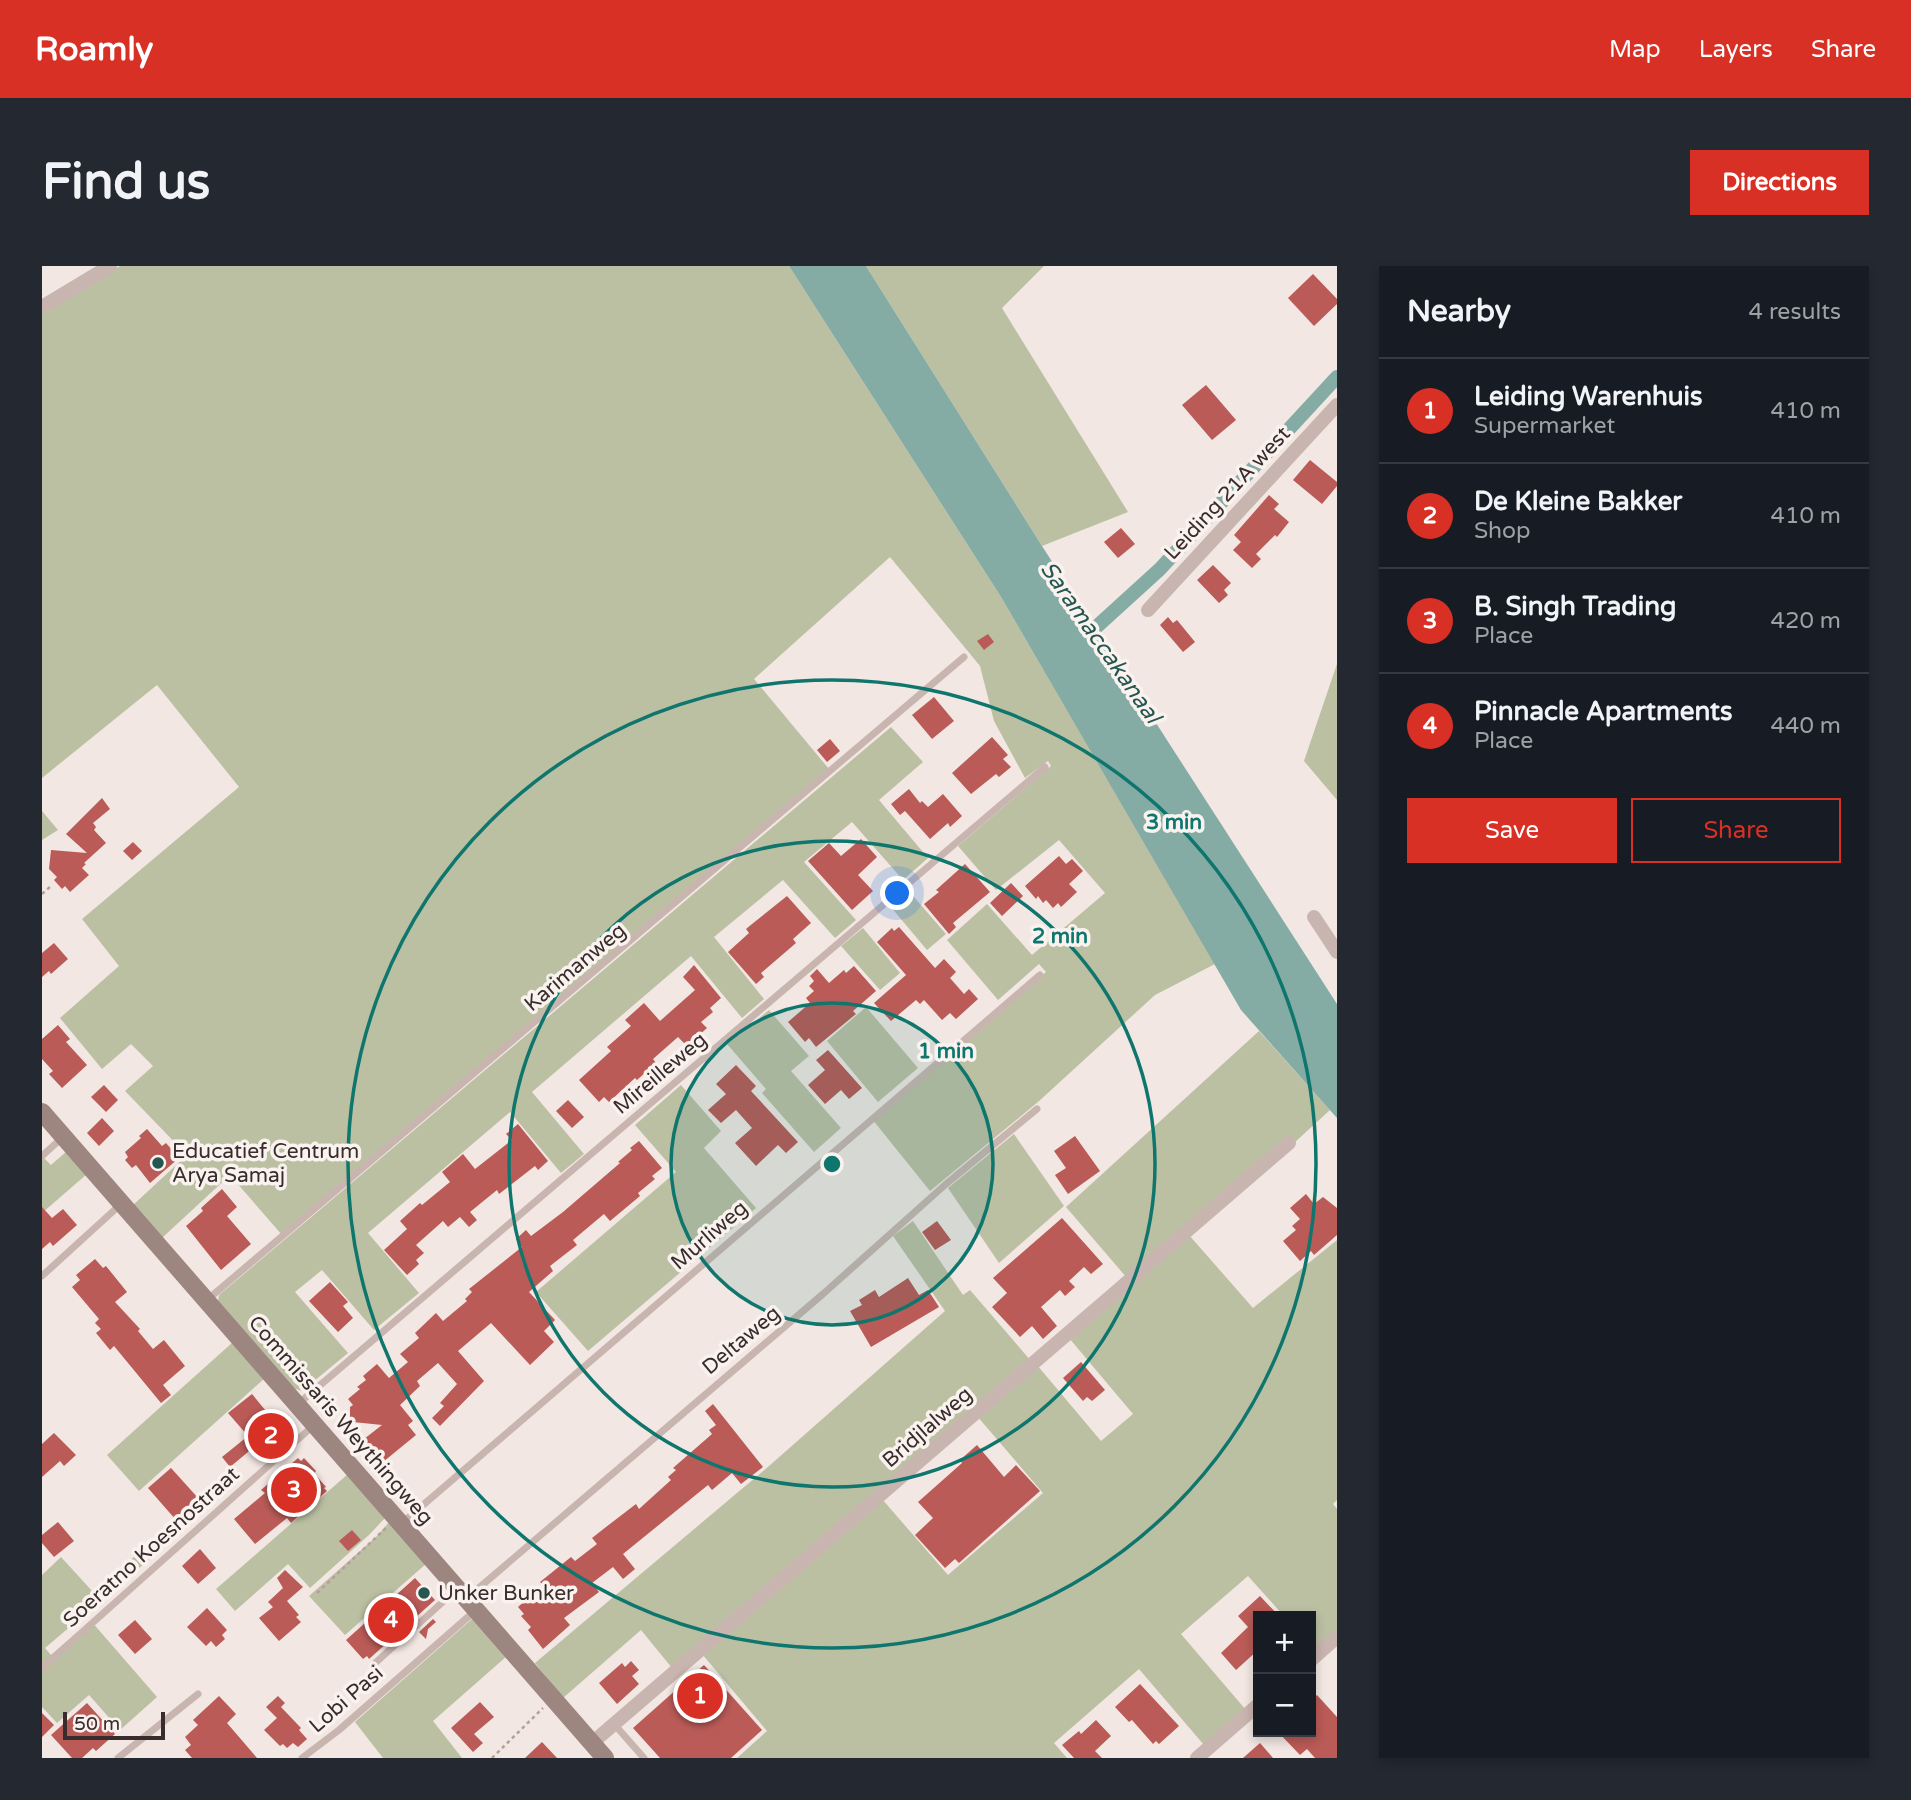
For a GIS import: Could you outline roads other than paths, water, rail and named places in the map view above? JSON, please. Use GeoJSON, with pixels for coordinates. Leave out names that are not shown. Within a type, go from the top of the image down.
{"type":"FeatureCollection","features":[{"type":"Feature","properties":{"kind":"main road","name":"Commissaris Weythingweg"},"geometry":{"type":"LineString","coordinates":[[42,1112],[605,1758]]}},
{"type":"Feature","properties":{"kind":"street"},"geometry":{"type":"LineString","coordinates":[[42,307],[110,266]]}},
{"type":"Feature","properties":{"kind":"street","name":"Leiding 21A west"},"geometry":{"type":"LineString","coordinates":[[1148,610],[1337,405]]}},
{"type":"Feature","properties":{"kind":"street"},"geometry":{"type":"LineString","coordinates":[[1314,916],[1337,952]]}},
{"type":"Feature","properties":{"kind":"street","name":"Bridjlalweg"},"geometry":{"type":"LineString","coordinates":[[592,1743],[1289,1143]]}},
{"type":"Feature","properties":{"kind":"street"},"geometry":{"type":"LineString","coordinates":[[1316,1656],[1337,1637]]}},
{"type":"Feature","properties":{"kind":"street"},"geometry":{"type":"LineString","coordinates":[[1197,1758],[1253,1709]]}},
{"type":"Feature","properties":{"kind":"lane","name":"Karimanweg"},"geometry":{"type":"LineString","coordinates":[[207,1300],[964,657]]}},
{"type":"Feature","properties":{"kind":"lane","name":"Mireilleweg"},"geometry":{"type":"LineString","coordinates":[[298,1405],[1045,767]]}},
{"type":"Feature","properties":{"kind":"lane","name":"Murliweg"},"geometry":{"type":"LineString","coordinates":[[399,1520],[1040,975]]}},
{"type":"Feature","properties":{"kind":"lane","name":"Deltaweg"},"geometry":{"type":"LineString","coordinates":[[467,1599],[812,1303],[946,1184],[1037,1109]]}},
{"type":"Feature","properties":{"kind":"lane"},"geometry":{"type":"LineString","coordinates":[[42,1156],[63,1137]]}},
{"type":"Feature","properties":{"kind":"lane"},"geometry":{"type":"LineString","coordinates":[[42,1276],[122,1204]]}},
{"type":"Feature","properties":{"kind":"lane","name":"Soeratno Koesnostraat"},"geometry":{"type":"LineString","coordinates":[[42,1668],[315,1424]]}},
{"type":"Feature","properties":{"kind":"lane"},"geometry":{"type":"LineString","coordinates":[[373,1665],[467,1599]]}},
{"type":"Feature","properties":{"kind":"lane","name":"Lobi Pasi"},"geometry":{"type":"LineString","coordinates":[[302,1758],[339,1730],[467,1599]]}},
{"type":"Feature","properties":{"kind":"lane"},"geometry":{"type":"LineString","coordinates":[[118,1758],[198,1694]]}},
{"type":"Feature","properties":{"kind":"lane"},"geometry":{"type":"LineString","coordinates":[[614,1724],[644,1758]]}},
{"type":"Feature","properties":{"kind":"water","name":"Saramaccakanaal"},"geometry":{"type":"Polygon","coordinates":[[[789,266],[866,266],[1042,546],[1337,1004],[1337,1118],[1241,1010],[1001,597],[789,266]]]}},
{"type":"Feature","properties":{"kind":"waterway","name":"Saramaccakanaal"},"geometry":{"type":"LineString","coordinates":[[1082,640],[1160,569],[1337,377]]}},
{"type":"Feature","properties":{"kind":"place","name":"Educatief Centrum Arya Samaj"},"geometry":{"type":"Point","coordinates":[158,1163]}},
{"type":"Feature","properties":{"kind":"place","name":"De Kleine Bakker"},"geometry":{"type":"Point","coordinates":[271,1436]}},
{"type":"Feature","properties":{"kind":"place","name":"B. Singh Trading"},"geometry":{"type":"Point","coordinates":[294,1490]}},
{"type":"Feature","properties":{"kind":"place","name":"Unker Bunker"},"geometry":{"type":"Point","coordinates":[424,1593]}},
{"type":"Feature","properties":{"kind":"place","name":"Pinnacle Apartments"},"geometry":{"type":"Point","coordinates":[391,1620]}},
{"type":"Feature","properties":{"kind":"place","name":"Leiding Warenhuis"},"geometry":{"type":"Point","coordinates":[700,1696]}}]}
